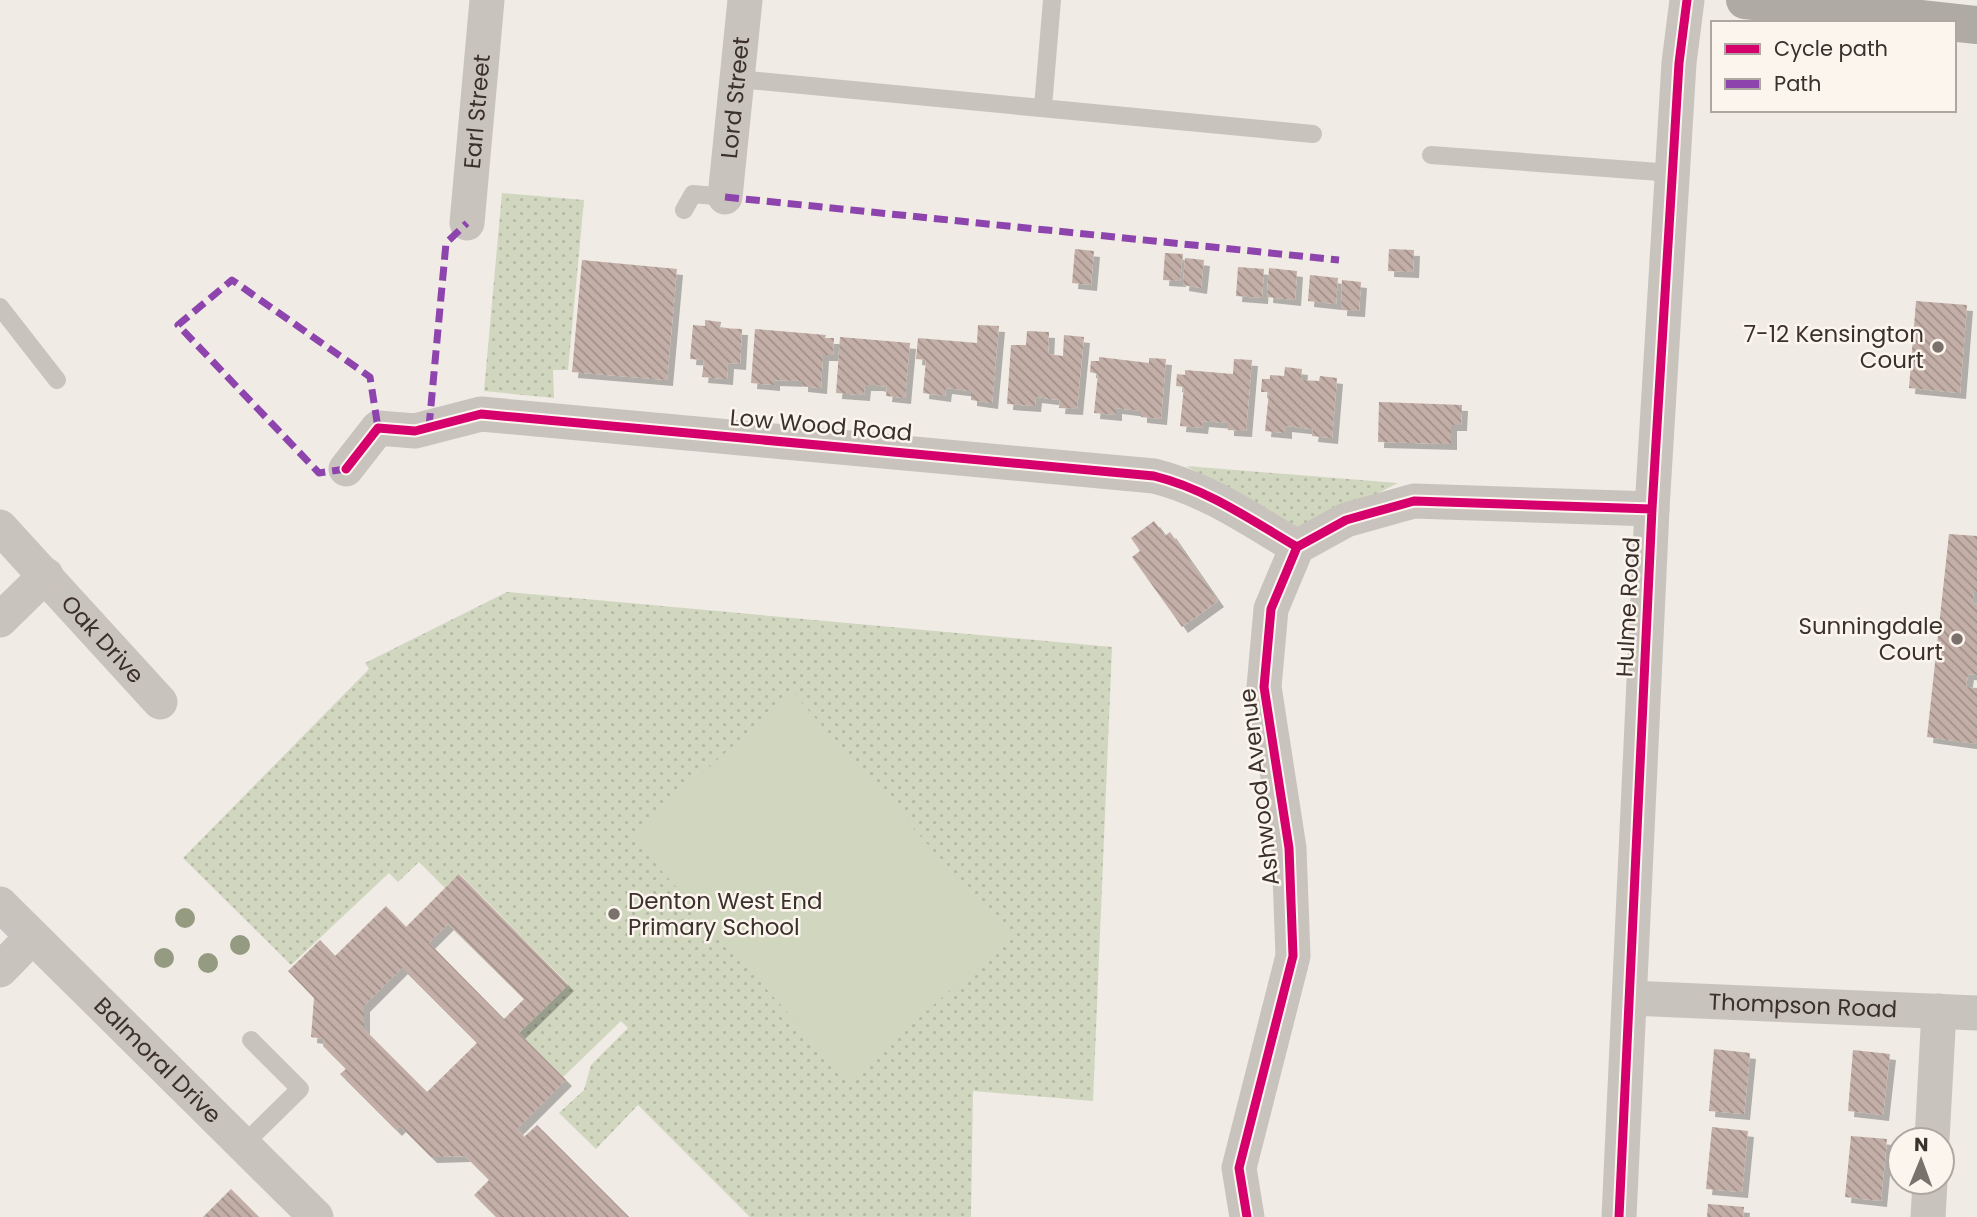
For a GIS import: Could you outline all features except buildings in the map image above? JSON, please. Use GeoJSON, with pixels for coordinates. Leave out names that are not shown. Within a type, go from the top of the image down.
{"type":"FeatureCollection","features":[{"type":"Feature","properties":{"kind":"highway"},"geometry":{"type":"LineString","coordinates":[[1745,0],[1948,21]]}},
{"type":"Feature","properties":{"kind":"highway"},"geometry":{"type":"LineString","coordinates":[[1956,22],[1977,24]]}},
{"type":"Feature","properties":{"kind":"street","name":"Earl Street"},"geometry":{"type":"LineString","coordinates":[[467,223],[487,0]]}},
{"type":"Feature","properties":{"kind":"street","name":"Lord Street"},"geometry":{"type":"LineString","coordinates":[[725,197],[745,0]]}},
{"type":"Feature","properties":{"kind":"street","name":"Hulme Road"},"geometry":{"type":"LineString","coordinates":[[1619,1217],[1652,509],[1679,63],[1688,0]]}},
{"type":"Feature","properties":{"kind":"street","name":"Low Wood Road"},"geometry":{"type":"LineString","coordinates":[[346,468],[379,428],[415,431],[481,414],[1154,476],[1183,483],[1211,496],[1297,547]]}},
{"type":"Feature","properties":{"kind":"street"},"geometry":{"type":"LineString","coordinates":[[1297,547],[1346,520],[1414,501],[1652,509]]}},
{"type":"Feature","properties":{"kind":"street","name":"Oak Drive"},"geometry":{"type":"LineString","coordinates":[[0,527],[160,702]]}},
{"type":"Feature","properties":{"kind":"street","name":"Ashwood Avenue"},"geometry":{"type":"LineString","coordinates":[[1247,1217],[1239,1168],[1293,956],[1289,848],[1264,687],[1271,608],[1297,547]]}},
{"type":"Feature","properties":{"kind":"street","name":"Oak Drive"},"geometry":{"type":"LineString","coordinates":[[0,620],[46,575]]}},
{"type":"Feature","properties":{"kind":"street","name":"Balmoral Drive"},"geometry":{"type":"LineString","coordinates":[[0,904],[316,1217]]}},
{"type":"Feature","properties":{"kind":"street"},"geometry":{"type":"LineString","coordinates":[[0,970],[32,937]]}},
{"type":"Feature","properties":{"kind":"street","name":"Thompson Road"},"geometry":{"type":"LineString","coordinates":[[1630,998],[1977,1013]]}},
{"type":"Feature","properties":{"kind":"street"},"geometry":{"type":"LineString","coordinates":[[1933,1126],[1940,1011]]}},
{"type":"Feature","properties":{"kind":"street"},"geometry":{"type":"LineString","coordinates":[[1928,1217],[1929,1196]]}},
{"type":"Feature","properties":{"kind":"lane"},"geometry":{"type":"LineString","coordinates":[[1043,107],[1052,0]]}},
{"type":"Feature","properties":{"kind":"lane"},"geometry":{"type":"LineString","coordinates":[[738,79],[1313,134]]}},
{"type":"Feature","properties":{"kind":"lane"},"geometry":{"type":"LineString","coordinates":[[1431,155],[1674,173]]}},
{"type":"Feature","properties":{"kind":"lane"},"geometry":{"type":"LineString","coordinates":[[684,210],[693,194],[725,197]]}},
{"type":"Feature","properties":{"kind":"lane"},"geometry":{"type":"LineString","coordinates":[[0,307],[57,380]]}},
{"type":"Feature","properties":{"kind":"lane"},"geometry":{"type":"LineString","coordinates":[[243,1145],[300,1088],[251,1040]]}},
{"type":"Feature","properties":{"kind":"green space"},"geometry":{"type":"Polygon","coordinates":[[[502,193],[584,200],[568,370],[553,370],[554,398],[484,391],[502,193]]]}},
{"type":"Feature","properties":{"kind":"green space"},"geometry":{"type":"Polygon","coordinates":[[[1186,466],[1398,483],[1302,532],[1186,466]]]}},
{"type":"Feature","properties":{"kind":"green space","name":"Denton West End Primary School"},"geometry":{"type":"Polygon","coordinates":[[[507,592],[1112,647],[1093,1101],[973,1091],[971,1217],[750,1217],[638,1105],[596,1149],[559,1113],[584,1090],[591,1065],[628,1028],[621,1021],[563,1077],[519,1033],[568,984],[460,874],[445,888],[419,862],[398,882],[389,873],[291,965],[183,858],[369,669],[365,663],[507,592]]]}},
{"type":"Feature","properties":{"kind":"green space"},"geometry":{"type":"Polygon","coordinates":[[[793,693],[1010,937],[848,1081],[631,836],[793,693]]]}},
{"type":"Feature","properties":{"kind":"marked path"},"geometry":{"type":"LineString","coordinates":[[725,197],[1339,260]]}},
{"type":"Feature","properties":{"kind":"marked path"},"geometry":{"type":"LineString","coordinates":[[429,427],[446,243],[467,223]]}},
{"type":"Feature","properties":{"kind":"marked path"},"geometry":{"type":"LineString","coordinates":[[346,469],[319,473],[178,325],[232,280],[370,377],[378,428]]}},
{"type":"Feature","properties":{"kind":"cycle path"},"geometry":{"type":"LineString","coordinates":[[1619,1217],[1652,509],[1679,63],[1687,0]]}},
{"type":"Feature","properties":{"kind":"cycle path"},"geometry":{"type":"LineString","coordinates":[[346,469],[378,428],[415,431],[481,414],[1154,476],[1210,497],[1297,547]]}},
{"type":"Feature","properties":{"kind":"cycle path"},"geometry":{"type":"LineString","coordinates":[[1247,1217],[1239,1168],[1293,956],[1289,848],[1264,687],[1271,609],[1297,547],[1346,520],[1414,501],[1652,509]]}},
{"type":"Feature","properties":{"kind":"place","name":"7-12 Kensington Court"},"geometry":{"type":"Point","coordinates":[1938,347]}},
{"type":"Feature","properties":{"kind":"place","name":"Sunningdale Court"},"geometry":{"type":"Point","coordinates":[1957,639]}},
{"type":"Feature","properties":{"kind":"place","name":"Denton West End Primary School"},"geometry":{"type":"Point","coordinates":[614,914]}}]}
